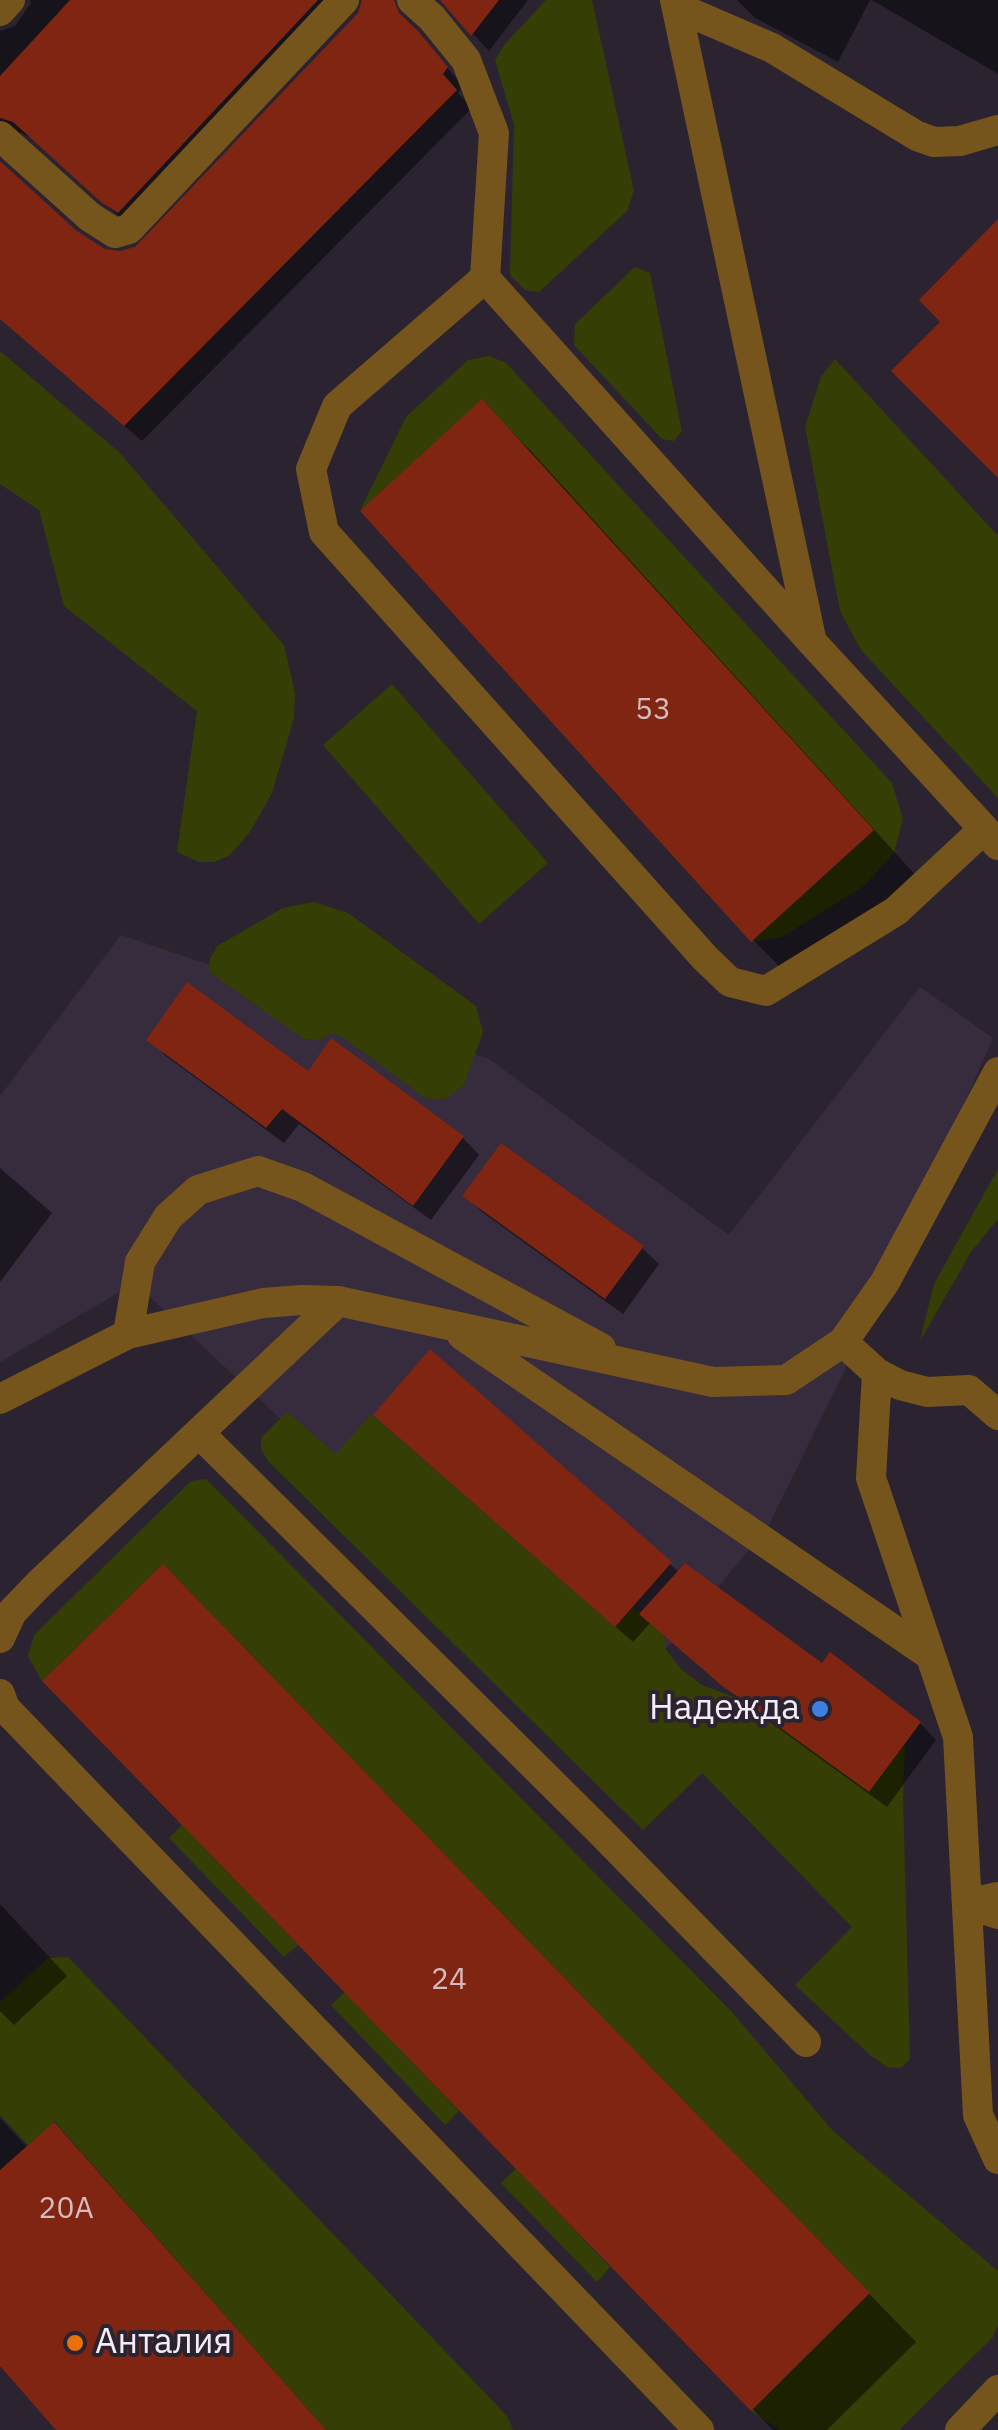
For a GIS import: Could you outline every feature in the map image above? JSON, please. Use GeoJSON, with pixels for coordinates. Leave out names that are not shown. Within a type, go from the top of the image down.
{"type":"FeatureCollection","features":[{"type":"Feature","properties":{"kind":"street"},"geometry":{"type":"LineString","coordinates":[[0,10],[10,0]]}},
{"type":"Feature","properties":{"kind":"street"},"geometry":{"type":"LineString","coordinates":[[0,136],[90,216],[115,233],[129,229],[344,0]]}},
{"type":"Feature","properties":{"kind":"street"},"geometry":{"type":"LineString","coordinates":[[412,0],[466,60],[494,133],[485,278],[991,837],[896,911],[766,992],[730,982],[705,958],[324,532],[311,468],[337,406],[485,278]]}},
{"type":"Feature","properties":{"kind":"street"},"geometry":{"type":"LineString","coordinates":[[676,3],[812,641]]}},
{"type":"Feature","properties":{"kind":"street"},"geometry":{"type":"LineString","coordinates":[[676,3],[772,48],[917,136],[934,142],[960,141],[998,130]]}},
{"type":"Feature","properties":{"kind":"street"},"geometry":{"type":"LineString","coordinates":[[0,1399],[128,1334],[263,1303],[338,1301],[714,1382],[786,1380],[843,1342],[885,1282],[998,1072]]}},
{"type":"Feature","properties":{"kind":"street"},"geometry":{"type":"LineString","coordinates":[[128,1334],[140,1262],[168,1217],[198,1190],[258,1171],[302,1187],[635,1366]]}},
{"type":"Feature","properties":{"kind":"street"},"geometry":{"type":"LineString","coordinates":[[0,1638],[12,1612],[338,1301]]}},
{"type":"Feature","properties":{"kind":"street"},"geometry":{"type":"LineString","coordinates":[[448,1326],[930,1655]]}},
{"type":"Feature","properties":{"kind":"street"},"geometry":{"type":"LineString","coordinates":[[843,1342],[877,1373],[900,1385],[927,1392],[968,1390],[998,1416]]}},
{"type":"Feature","properties":{"kind":"street"},"geometry":{"type":"LineString","coordinates":[[877,1373],[871,1478],[958,1737],[978,2115],[998,2160]]}},
{"type":"Feature","properties":{"kind":"street"},"geometry":{"type":"LineString","coordinates":[[199,1433],[600,1831],[806,2042]]}},
{"type":"Feature","properties":{"kind":"street"},"geometry":{"type":"LineString","coordinates":[[0,1694],[5,1708],[18,1722],[699,2430]]}},
{"type":"Feature","properties":{"kind":"street"},"geometry":{"type":"LineString","coordinates":[[968,1904],[998,1897]]}},
{"type":"Feature","properties":{"kind":"street"},"geometry":{"type":"LineString","coordinates":[[968,1904],[998,1914]]}},
{"type":"Feature","properties":{"kind":"street"},"geometry":{"type":"LineString","coordinates":[[960,2430],[998,2390]]}},
{"type":"Feature","properties":{"kind":"shaded area"},"geometry":{"type":"Polygon","coordinates":[[[121,935],[489,1059],[729,1235],[920,987],[993,1038],[853,1353],[768,1527],[605,1722],[135,1283],[0,1362],[0,1096],[121,935]]]}},
{"type":"Feature","properties":{"kind":"green space"},"geometry":{"type":"Polygon","coordinates":[[[546,0],[592,0],[634,191],[627,211],[539,292],[525,290],[510,275],[514,124],[495,60],[546,0]]]}},
{"type":"Feature","properties":{"kind":"green space"},"geometry":{"type":"Polygon","coordinates":[[[635,267],[650,273],[682,431],[674,441],[662,439],[574,345],[575,324],[635,267]]]}},
{"type":"Feature","properties":{"kind":"green space"},"geometry":{"type":"Polygon","coordinates":[[[0,351],[120,453],[284,645],[295,693],[294,718],[272,793],[250,832],[230,855],[214,862],[199,862],[177,852],[197,711],[64,606],[39,510],[0,484],[0,351]]]}},
{"type":"Feature","properties":{"kind":"green space"},"geometry":{"type":"Polygon","coordinates":[[[489,356],[506,363],[892,783],[903,819],[894,853],[864,886],[782,937],[751,942],[873,829],[483,400],[360,511],[406,417],[468,360],[489,356]]]}},
{"type":"Feature","properties":{"kind":"green space"},"geometry":{"type":"Polygon","coordinates":[[[835,359],[998,536],[998,798],[861,650],[840,611],[805,427],[821,377],[835,359]]]}},
{"type":"Feature","properties":{"kind":"green space"},"geometry":{"type":"Polygon","coordinates":[[[392,684],[548,863],[479,924],[323,745],[392,684]]]}},
{"type":"Feature","properties":{"kind":"green space"},"geometry":{"type":"Polygon","coordinates":[[[314,902],[348,913],[476,1006],[483,1032],[464,1085],[445,1099],[427,1099],[341,1036],[332,1033],[319,1040],[304,1039],[209,972],[217,946],[283,908],[314,902]]]}},
{"type":"Feature","properties":{"kind":"green space"},"geometry":{"type":"Polygon","coordinates":[[[998,1169],[998,1219],[971,1252],[920,1341],[934,1284],[998,1169]]]}},
{"type":"Feature","properties":{"kind":"green space"},"geometry":{"type":"Polygon","coordinates":[[[287,1412],[336,1454],[371,1414],[615,1627],[632,1608],[664,1635],[666,1650],[681,1669],[702,1685],[742,1700],[869,1792],[905,1744],[910,2059],[901,2068],[887,2067],[870,2055],[795,1985],[852,1927],[702,1773],[643,1830],[268,1461],[261,1449],[261,1438],[287,1412]]]}},
{"type":"Feature","properties":{"kind":"green space"},"geometry":{"type":"Polygon","coordinates":[[[206,1479],[731,2011],[833,2131],[998,2271],[998,2324],[993,2337],[899,2430],[780,2430],[751,2411],[870,2293],[163,1564],[42,1681],[28,1656],[34,1635],[191,1481],[206,1479]]]}},
{"type":"Feature","properties":{"kind":"green space"},"geometry":{"type":"Polygon","coordinates":[[[182,1825],[298,1945],[284,1957],[169,1838],[182,1825]]]}},
{"type":"Feature","properties":{"kind":"green space"},"geometry":{"type":"Polygon","coordinates":[[[68,1957],[507,2416],[513,2430],[326,2430],[55,2122],[28,2145],[0,2115],[0,2002],[48,1958],[68,1957]]]}},
{"type":"Feature","properties":{"kind":"green space"},"geometry":{"type":"Polygon","coordinates":[[[345,1992],[459,2111],[445,2125],[331,2005],[345,1992]]]}},
{"type":"Feature","properties":{"kind":"green space"},"geometry":{"type":"Polygon","coordinates":[[[516,2169],[610,2267],[597,2282],[501,2183],[516,2169]]]}},
{"type":"Feature","properties":{"kind":"building"},"geometry":{"type":"Polygon","coordinates":[[[70,0],[318,0],[118,213],[13,122],[0,118],[0,76],[70,0]]]}},
{"type":"Feature","properties":{"kind":"building"},"geometry":{"type":"Polygon","coordinates":[[[362,0],[394,0],[399,13],[448,67],[443,74],[457,90],[124,426],[0,319],[0,161],[77,231],[105,249],[135,247],[358,13],[362,0]]]}},
{"type":"Feature","properties":{"kind":"building"},"geometry":{"type":"Polygon","coordinates":[[[440,0],[499,0],[471,36],[440,0]]]}},
{"type":"Feature","properties":{"kind":"building"},"geometry":{"type":"Polygon","coordinates":[[[998,219],[998,478],[891,371],[940,322],[919,300],[998,219]]]}},
{"type":"Feature","properties":{"kind":"building"},"geometry":{"type":"Polygon","coordinates":[[[482,399],[874,830],[751,942],[360,511],[482,399]]]}},
{"type":"Feature","properties":{"kind":"building"},"geometry":{"type":"Polygon","coordinates":[[[187,982],[308,1071],[331,1038],[464,1136],[413,1206],[282,1109],[266,1128],[146,1040],[187,982]]]}},
{"type":"Feature","properties":{"kind":"building"},"geometry":{"type":"Polygon","coordinates":[[[501,1143],[644,1246],[605,1299],[462,1196],[501,1143]]]}},
{"type":"Feature","properties":{"kind":"building"},"geometry":{"type":"Polygon","coordinates":[[[430,1349],[672,1562],[615,1627],[373,1415],[430,1349]]]}},
{"type":"Feature","properties":{"kind":"building"},"geometry":{"type":"Polygon","coordinates":[[[685,1563],[822,1663],[830,1652],[921,1722],[869,1792],[721,1685],[639,1614],[685,1563]]]}},
{"type":"Feature","properties":{"kind":"building"},"geometry":{"type":"Polygon","coordinates":[[[163,1564],[870,2293],[751,2411],[42,1681],[163,1564]]]}},
{"type":"Feature","properties":{"kind":"building"},"geometry":{"type":"Polygon","coordinates":[[[54,2122],[326,2430],[56,2430],[0,2366],[0,2170],[54,2122]]]}},
{"type":"Feature","properties":{"kind":"place","name":"Надежда"},"geometry":{"type":"Point","coordinates":[820,1709]}},
{"type":"Feature","properties":{"kind":"place","name":"Анталия"},"geometry":{"type":"Point","coordinates":[75,2343]}}]}
